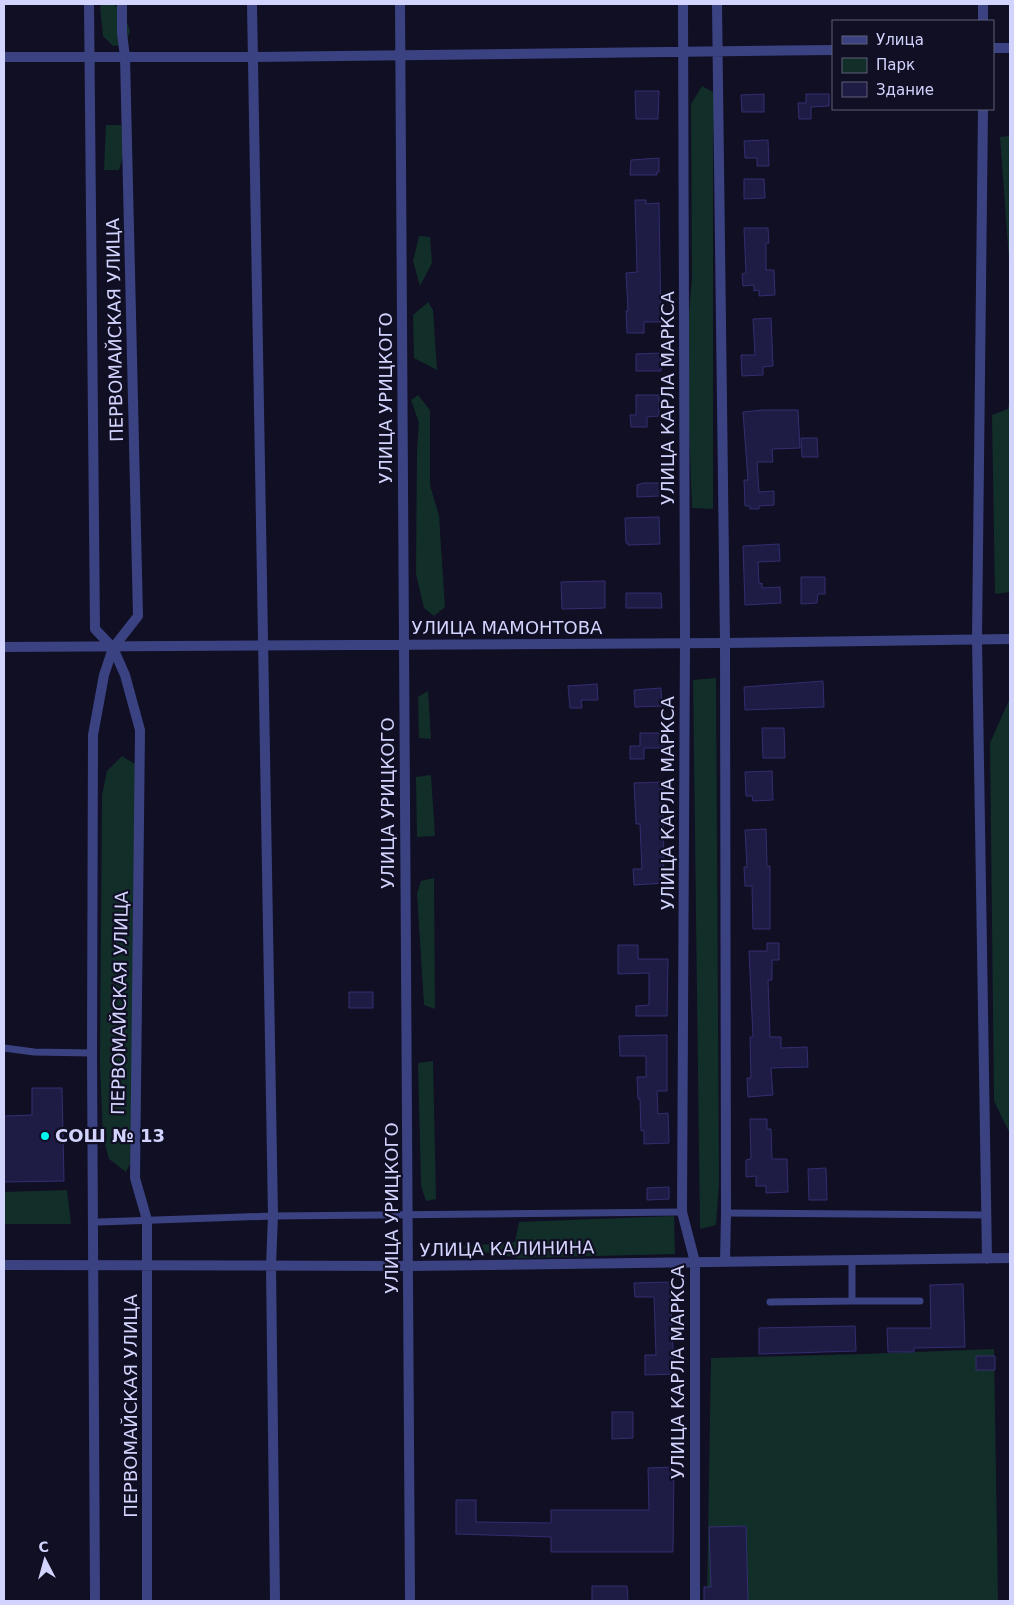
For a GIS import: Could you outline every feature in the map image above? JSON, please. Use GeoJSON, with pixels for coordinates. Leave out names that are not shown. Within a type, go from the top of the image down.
{"type":"FeatureCollection","features":[{"type":"Feature","properties":{"kind":"street","name":"ПЕРВОМАЙСКАЯ УЛИЦА"},"geometry":{"type":"LineString","coordinates":[[89,4],[95,630],[113,648],[125,675],[140,730],[134,1178],[147,1220],[147,1601]]}},
{"type":"Feature","properties":{"kind":"street","name":"ПЕРВОМАЙСКАЯ УЛИЦА"},"geometry":{"type":"LineString","coordinates":[[96,1601],[92,1265],[93,735],[104,675],[113,648],[138,616],[125,57],[122,34],[122,4]]}},
{"type":"Feature","properties":{"kind":"street"},"geometry":{"type":"LineString","coordinates":[[252,4],[273,1216],[271,1266],[275,1601]]}},
{"type":"Feature","properties":{"kind":"street","name":"УЛИЦА УРИЦКОГО"},"geometry":{"type":"LineString","coordinates":[[400,4],[410,1601]]}},
{"type":"Feature","properties":{"kind":"street","name":"УЛИЦА КАРЛА МАРКСА"},"geometry":{"type":"LineString","coordinates":[[683,4],[685,642],[682,1212],[695,1262],[695,1601]]}},
{"type":"Feature","properties":{"kind":"street"},"geometry":{"type":"LineString","coordinates":[[717,4],[725,643],[725,1262]]}},
{"type":"Feature","properties":{"kind":"street"},"geometry":{"type":"LineString","coordinates":[[983,4],[983,20]]}},
{"type":"Feature","properties":{"kind":"street"},"geometry":{"type":"LineString","coordinates":[[994,48],[1010,48]]}},
{"type":"Feature","properties":{"kind":"street"},"geometry":{"type":"LineString","coordinates":[[4,57],[253,57],[832,50]]}},
{"type":"Feature","properties":{"kind":"street"},"geometry":{"type":"LineString","coordinates":[[983,110],[977,639],[987,1259]]}},
{"type":"Feature","properties":{"kind":"street","name":"УЛИЦА МАМОНТОВА"},"geometry":{"type":"LineString","coordinates":[[4,648],[1010,639]]}},
{"type":"Feature","properties":{"kind":"street","name":"УЛИЦА КАЛИНИНА"},"geometry":{"type":"LineString","coordinates":[[4,1265],[409,1266],[1010,1258]]}},
{"type":"Feature","properties":{"kind":"lane"},"geometry":{"type":"LineString","coordinates":[[4,1048],[34,1052],[92,1054]]}},
{"type":"Feature","properties":{"kind":"lane"},"geometry":{"type":"LineString","coordinates":[[99,1222],[273,1216],[682,1212]]}},
{"type":"Feature","properties":{"kind":"lane"},"geometry":{"type":"LineString","coordinates":[[726,1213],[987,1215]]}},
{"type":"Feature","properties":{"kind":"lane"},"geometry":{"type":"LineString","coordinates":[[852,1260],[852,1301]]}},
{"type":"Feature","properties":{"kind":"lane"},"geometry":{"type":"LineString","coordinates":[[770,1302],[920,1301]]}},
{"type":"Feature","properties":{"kind":"green space"},"geometry":{"type":"Polygon","coordinates":[[[113,4],[123,11],[130,31],[125,45],[113,46],[103,36],[100,6],[113,4]]]}},
{"type":"Feature","properties":{"kind":"green space"},"geometry":{"type":"Polygon","coordinates":[[[702,86],[713,92],[715,108],[713,138],[713,509],[692,508],[686,349],[692,278],[691,104],[702,86]]]}},
{"type":"Feature","properties":{"kind":"green space"},"geometry":{"type":"Polygon","coordinates":[[[106,125],[121,125],[126,146],[119,170],[104,170],[106,125]]]}},
{"type":"Feature","properties":{"kind":"green space"},"geometry":{"type":"Polygon","coordinates":[[[1010,136],[1010,333],[1009,260],[1000,137],[1010,136]]]}},
{"type":"Feature","properties":{"kind":"green space"},"geometry":{"type":"Polygon","coordinates":[[[419,236],[430,237],[432,263],[420,286],[413,261],[419,236]]]}},
{"type":"Feature","properties":{"kind":"green space"},"geometry":{"type":"Polygon","coordinates":[[[428,302],[433,310],[437,370],[414,358],[413,315],[428,302]]]}},
{"type":"Feature","properties":{"kind":"green space"},"geometry":{"type":"Polygon","coordinates":[[[418,395],[430,410],[430,485],[439,516],[445,607],[434,616],[424,608],[416,574],[419,423],[411,400],[418,395]]]}},
{"type":"Feature","properties":{"kind":"green space"},"geometry":{"type":"Polygon","coordinates":[[[1010,398],[1010,592],[995,594],[992,415],[1008,409],[1010,398]]]}},
{"type":"Feature","properties":{"kind":"green space"},"geometry":{"type":"Polygon","coordinates":[[[716,678],[719,1184],[716,1225],[700,1229],[693,680],[716,678]]]}},
{"type":"Feature","properties":{"kind":"green space"},"geometry":{"type":"Polygon","coordinates":[[[428,691],[431,739],[419,738],[418,697],[428,691]]]}},
{"type":"Feature","properties":{"kind":"green space"},"geometry":{"type":"Polygon","coordinates":[[[1010,698],[1010,1134],[994,1101],[990,743],[1010,698]]]}},
{"type":"Feature","properties":{"kind":"green space"},"geometry":{"type":"Polygon","coordinates":[[[122,756],[135,764],[134,1156],[126,1172],[109,1159],[103,1137],[100,1065],[102,795],[107,771],[122,756]]]}},
{"type":"Feature","properties":{"kind":"green space"},"geometry":{"type":"Polygon","coordinates":[[[431,775],[435,836],[417,837],[416,777],[431,775]]]}},
{"type":"Feature","properties":{"kind":"green space"},"geometry":{"type":"Polygon","coordinates":[[[434,878],[435,1009],[424,1005],[417,893],[421,881],[434,878]]]}},
{"type":"Feature","properties":{"kind":"green space"},"geometry":{"type":"Polygon","coordinates":[[[433,1061],[436,1199],[426,1201],[421,1186],[418,1063],[433,1061]]]}},
{"type":"Feature","properties":{"kind":"green space"},"geometry":{"type":"Polygon","coordinates":[[[67,1190],[71,1224],[4,1224],[4,1192],[67,1190]]]}},
{"type":"Feature","properties":{"kind":"green space"},"geometry":{"type":"Polygon","coordinates":[[[674,1216],[675,1254],[518,1258],[456,1247],[515,1242],[519,1222],[674,1216]]]}},
{"type":"Feature","properties":{"kind":"green space"},"geometry":{"type":"Polygon","coordinates":[[[994,1349],[998,1601],[707,1601],[711,1358],[994,1349]]]}},
{"type":"Feature","properties":{"kind":"building"},"geometry":{"type":"Polygon","coordinates":[[[635,91],[659,91],[658,119],[636,119],[635,91]]]}},
{"type":"Feature","properties":{"kind":"building"},"geometry":{"type":"Polygon","coordinates":[[[764,94],[764,112],[742,112],[741,95],[764,94]]]}},
{"type":"Feature","properties":{"kind":"building"},"geometry":{"type":"Polygon","coordinates":[[[806,94],[829,94],[829,106],[811,107],[811,119],[799,119],[798,103],[806,103],[806,94]]]}},
{"type":"Feature","properties":{"kind":"building"},"geometry":{"type":"Polygon","coordinates":[[[768,140],[769,166],[757,166],[757,158],[745,158],[744,141],[768,140]]]}},
{"type":"Feature","properties":{"kind":"building"},"geometry":{"type":"Polygon","coordinates":[[[659,158],[659,172],[657,172],[657,175],[630,175],[631,160],[659,158]]]}},
{"type":"Feature","properties":{"kind":"building"},"geometry":{"type":"Polygon","coordinates":[[[744,179],[764,179],[765,198],[744,199],[744,179]]]}},
{"type":"Feature","properties":{"kind":"building"},"geometry":{"type":"Polygon","coordinates":[[[635,200],[646,200],[646,204],[659,203],[661,322],[644,322],[644,333],[627,333],[626,273],[637,272],[635,200]]]}},
{"type":"Feature","properties":{"kind":"building"},"geometry":{"type":"Polygon","coordinates":[[[744,228],[768,228],[769,243],[766,243],[766,270],[774,270],[775,295],[759,296],[759,290],[754,291],[754,285],[743,286],[742,274],[746,273],[744,228]]]}},
{"type":"Feature","properties":{"kind":"building"},"geometry":{"type":"Polygon","coordinates":[[[771,318],[773,366],[763,367],[763,375],[742,376],[741,355],[755,355],[753,319],[771,318]]]}},
{"type":"Feature","properties":{"kind":"building"},"geometry":{"type":"Polygon","coordinates":[[[661,353],[661,371],[636,371],[636,354],[661,353]]]}},
{"type":"Feature","properties":{"kind":"building"},"geometry":{"type":"Polygon","coordinates":[[[636,395],[659,395],[659,416],[647,417],[647,427],[631,427],[630,415],[636,415],[636,395]]]}},
{"type":"Feature","properties":{"kind":"building"},"geometry":{"type":"Polygon","coordinates":[[[798,410],[800,448],[772,449],[773,462],[757,462],[759,492],[774,491],[774,505],[750,509],[750,506],[745,506],[744,480],[748,480],[743,412],[798,410]]]}},
{"type":"Feature","properties":{"kind":"building"},"geometry":{"type":"Polygon","coordinates":[[[801,438],[817,438],[818,457],[802,457],[801,438]]]}},
{"type":"Feature","properties":{"kind":"building"},"geometry":{"type":"Polygon","coordinates":[[[661,483],[661,494],[659,496],[637,497],[637,485],[661,483]]]}},
{"type":"Feature","properties":{"kind":"building"},"geometry":{"type":"Polygon","coordinates":[[[659,517],[660,544],[628,545],[626,543],[625,518],[659,517]]]}},
{"type":"Feature","properties":{"kind":"building"},"geometry":{"type":"Polygon","coordinates":[[[779,544],[780,561],[758,562],[759,584],[762,583],[762,588],[780,587],[781,603],[745,605],[743,546],[779,544]]]}},
{"type":"Feature","properties":{"kind":"building"},"geometry":{"type":"Polygon","coordinates":[[[801,577],[825,577],[825,594],[818,594],[817,603],[801,604],[801,577]]]}},
{"type":"Feature","properties":{"kind":"building"},"geometry":{"type":"Polygon","coordinates":[[[605,581],[605,608],[562,609],[561,582],[605,581]]]}},
{"type":"Feature","properties":{"kind":"building"},"geometry":{"type":"Polygon","coordinates":[[[626,593],[661,593],[662,608],[626,608],[626,593]]]}},
{"type":"Feature","properties":{"kind":"building"},"geometry":{"type":"Polygon","coordinates":[[[823,681],[824,707],[745,710],[744,687],[823,681]]]}},
{"type":"Feature","properties":{"kind":"building"},"geometry":{"type":"Polygon","coordinates":[[[597,684],[598,700],[581,700],[582,708],[570,708],[568,686],[597,684]]]}},
{"type":"Feature","properties":{"kind":"building"},"geometry":{"type":"Polygon","coordinates":[[[661,688],[662,706],[635,707],[634,690],[661,688]]]}},
{"type":"Feature","properties":{"kind":"building"},"geometry":{"type":"Polygon","coordinates":[[[762,728],[784,728],[785,758],[763,758],[762,728]]]}},
{"type":"Feature","properties":{"kind":"building"},"geometry":{"type":"Polygon","coordinates":[[[640,733],[664,733],[665,748],[644,748],[644,759],[630,759],[630,746],[640,746],[640,733]]]}},
{"type":"Feature","properties":{"kind":"building"},"geometry":{"type":"Polygon","coordinates":[[[772,771],[773,800],[753,801],[752,796],[746,796],[745,772],[772,771]]]}},
{"type":"Feature","properties":{"kind":"building"},"geometry":{"type":"Polygon","coordinates":[[[663,782],[664,883],[634,885],[633,869],[642,869],[640,824],[636,824],[634,783],[663,782]]]}},
{"type":"Feature","properties":{"kind":"building"},"geometry":{"type":"Polygon","coordinates":[[[766,829],[767,866],[770,866],[770,929],[753,929],[752,886],[745,886],[744,867],[747,867],[745,830],[766,829]]]}},
{"type":"Feature","properties":{"kind":"building"},"geometry":{"type":"Polygon","coordinates":[[[767,943],[779,943],[779,960],[772,960],[772,980],[768,980],[770,1037],[781,1037],[781,1048],[807,1047],[808,1067],[771,1068],[773,1095],[748,1097],[747,1078],[751,1078],[750,1037],[753,1037],[749,951],[767,951],[767,943]]]}},
{"type":"Feature","properties":{"kind":"building"},"geometry":{"type":"Polygon","coordinates":[[[618,945],[638,945],[638,959],[668,959],[667,1016],[636,1016],[636,1006],[649,1005],[649,973],[618,974],[618,945]]]}},
{"type":"Feature","properties":{"kind":"building"},"geometry":{"type":"Polygon","coordinates":[[[349,992],[373,992],[373,1008],[349,1008],[349,992]]]}},
{"type":"Feature","properties":{"kind":"building"},"geometry":{"type":"Polygon","coordinates":[[[667,1035],[667,1091],[657,1091],[658,1114],[668,1113],[669,1143],[644,1144],[644,1130],[641,1131],[637,1077],[646,1077],[646,1056],[620,1056],[619,1036],[667,1035]]]}},
{"type":"Feature","properties":{"kind":"building","name":"СОШ № 13"},"geometry":{"type":"Polygon","coordinates":[[[32,1088],[62,1088],[64,1181],[4,1182],[4,1116],[32,1115],[32,1088]]]}},
{"type":"Feature","properties":{"kind":"building"},"geometry":{"type":"Polygon","coordinates":[[[750,1119],[767,1119],[767,1129],[771,1129],[772,1159],[787,1159],[788,1192],[766,1193],[766,1186],[756,1186],[756,1176],[746,1177],[746,1160],[751,1159],[750,1119]]]}},
{"type":"Feature","properties":{"kind":"building"},"geometry":{"type":"Polygon","coordinates":[[[826,1168],[827,1200],[809,1200],[808,1169],[826,1168]]]}},
{"type":"Feature","properties":{"kind":"building"},"geometry":{"type":"Polygon","coordinates":[[[669,1187],[669,1199],[647,1200],[647,1188],[669,1187]]]}},
{"type":"Feature","properties":{"kind":"building"},"geometry":{"type":"Polygon","coordinates":[[[670,1282],[674,1374],[645,1375],[645,1355],[656,1355],[654,1297],[635,1297],[634,1283],[670,1282]]]}},
{"type":"Feature","properties":{"kind":"building"},"geometry":{"type":"Polygon","coordinates":[[[963,1284],[965,1347],[914,1348],[914,1352],[888,1352],[887,1328],[931,1328],[930,1285],[963,1284]]]}},
{"type":"Feature","properties":{"kind":"building"},"geometry":{"type":"Polygon","coordinates":[[[855,1326],[856,1351],[759,1354],[759,1328],[855,1326]]]}},
{"type":"Feature","properties":{"kind":"building"},"geometry":{"type":"Polygon","coordinates":[[[976,1356],[995,1356],[995,1370],[976,1370],[976,1356]]]}},
{"type":"Feature","properties":{"kind":"building"},"geometry":{"type":"Polygon","coordinates":[[[612,1412],[633,1412],[633,1438],[612,1439],[612,1412]]]}},
{"type":"Feature","properties":{"kind":"building"},"geometry":{"type":"Polygon","coordinates":[[[674,1467],[673,1552],[551,1552],[551,1537],[456,1534],[456,1500],[476,1500],[476,1522],[551,1523],[551,1510],[649,1510],[648,1468],[674,1467]]]}},
{"type":"Feature","properties":{"kind":"building"},"geometry":{"type":"Polygon","coordinates":[[[746,1526],[748,1601],[704,1601],[704,1587],[711,1587],[709,1527],[746,1526]]]}},
{"type":"Feature","properties":{"kind":"building"},"geometry":{"type":"Polygon","coordinates":[[[592,1586],[627,1586],[628,1601],[592,1601],[592,1586]]]}},
{"type":"Feature","properties":{"kind":"place","name":"СОШ № 13"},"geometry":{"type":"Point","coordinates":[45,1136]}}]}
